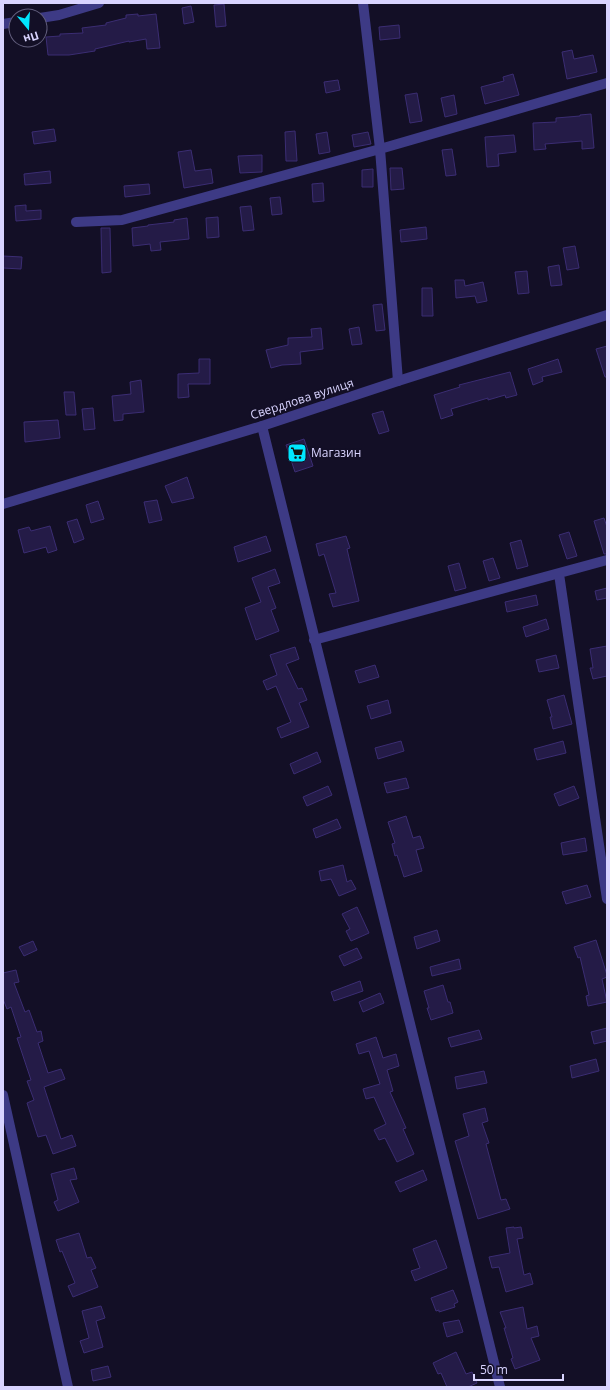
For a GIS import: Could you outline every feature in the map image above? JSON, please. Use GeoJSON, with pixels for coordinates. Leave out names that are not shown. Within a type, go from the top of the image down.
{"type":"FeatureCollection","features":[{"type":"Feature","properties":{"kind":"street"},"geometry":{"type":"LineString","coordinates":[[48,17],[99,3]]}},
{"type":"Feature","properties":{"kind":"street"},"geometry":{"type":"LineString","coordinates":[[363,3],[380,149],[398,381]]}},
{"type":"Feature","properties":{"kind":"street"},"geometry":{"type":"LineString","coordinates":[[76,222],[122,220],[380,149],[607,83]]}},
{"type":"Feature","properties":{"kind":"street","name":"Свердлова вулиця"},"geometry":{"type":"LineString","coordinates":[[3,504],[262,426],[607,315]]}},
{"type":"Feature","properties":{"kind":"street"},"geometry":{"type":"LineString","coordinates":[[262,426],[500,1387]]}},
{"type":"Feature","properties":{"kind":"street"},"geometry":{"type":"LineString","coordinates":[[314,640],[607,560]]}},
{"type":"Feature","properties":{"kind":"street"},"geometry":{"type":"LineString","coordinates":[[559,574],[607,899]]}},
{"type":"Feature","properties":{"kind":"street"},"geometry":{"type":"LineString","coordinates":[[3,1095],[68,1387]]}},
{"type":"Feature","properties":{"kind":"building"},"geometry":{"type":"Polygon","coordinates":[[[224,4],[226,26],[216,27],[214,5],[224,4]]]}},
{"type":"Feature","properties":{"kind":"building"},"geometry":{"type":"Polygon","coordinates":[[[191,6],[194,22],[184,24],[182,8],[191,6]]]}},
{"type":"Feature","properties":{"kind":"building"},"geometry":{"type":"Polygon","coordinates":[[[138,14],[138,16],[156,14],[160,48],[147,49],[146,39],[129,41],[95,49],[95,51],[69,55],[48,55],[48,37],[60,36],[60,34],[83,33],[82,28],[106,25],[106,23],[126,18],[126,15],[138,14]]]}},
{"type":"Feature","properties":{"kind":"building"},"geometry":{"type":"Polygon","coordinates":[[[399,25],[400,38],[380,40],[379,27],[399,25]]]}},
{"type":"Feature","properties":{"kind":"building"},"geometry":{"type":"Polygon","coordinates":[[[572,50],[574,59],[593,55],[597,72],[567,79],[562,52],[572,50]]]}},
{"type":"Feature","properties":{"kind":"building"},"geometry":{"type":"Polygon","coordinates":[[[513,74],[519,95],[485,104],[481,87],[504,81],[503,77],[513,74]]]}},
{"type":"Feature","properties":{"kind":"building"},"geometry":{"type":"Polygon","coordinates":[[[338,80],[340,90],[326,93],[324,82],[338,80]]]}},
{"type":"Feature","properties":{"kind":"building"},"geometry":{"type":"Polygon","coordinates":[[[417,93],[422,121],[410,123],[405,95],[417,93]]]}},
{"type":"Feature","properties":{"kind":"building"},"geometry":{"type":"Polygon","coordinates":[[[454,95],[457,114],[445,117],[441,98],[454,95]]]}},
{"type":"Feature","properties":{"kind":"building"},"geometry":{"type":"Polygon","coordinates":[[[591,114],[594,148],[582,149],[582,141],[545,144],[546,149],[534,150],[533,123],[556,122],[556,118],[591,114]]]}},
{"type":"Feature","properties":{"kind":"building"},"geometry":{"type":"Polygon","coordinates":[[[54,129],[56,141],[34,144],[32,132],[54,129]]]}},
{"type":"Feature","properties":{"kind":"building"},"geometry":{"type":"Polygon","coordinates":[[[295,131],[297,161],[286,161],[285,132],[295,131]]]}},
{"type":"Feature","properties":{"kind":"building"},"geometry":{"type":"Polygon","coordinates":[[[327,132],[330,152],[319,154],[316,134],[327,132]]]}},
{"type":"Feature","properties":{"kind":"building"},"geometry":{"type":"Polygon","coordinates":[[[368,132],[371,144],[354,147],[352,135],[368,132]]]}},
{"type":"Feature","properties":{"kind":"building"},"geometry":{"type":"Polygon","coordinates":[[[514,135],[516,152],[498,154],[499,166],[487,167],[485,137],[514,135]]]}},
{"type":"Feature","properties":{"kind":"building"},"geometry":{"type":"Polygon","coordinates":[[[452,149],[456,175],[446,176],[442,150],[452,149]]]}},
{"type":"Feature","properties":{"kind":"building"},"geometry":{"type":"Polygon","coordinates":[[[191,150],[195,171],[211,169],[213,183],[184,188],[178,152],[191,150]]]}},
{"type":"Feature","properties":{"kind":"building"},"geometry":{"type":"Polygon","coordinates":[[[262,155],[262,172],[240,173],[238,156],[262,155]]]}},
{"type":"Feature","properties":{"kind":"building"},"geometry":{"type":"Polygon","coordinates":[[[390,168],[402,168],[404,189],[391,190],[390,168]]]}},
{"type":"Feature","properties":{"kind":"building"},"geometry":{"type":"Polygon","coordinates":[[[373,169],[373,187],[362,187],[362,170],[373,169]]]}},
{"type":"Feature","properties":{"kind":"building"},"geometry":{"type":"Polygon","coordinates":[[[50,171],[51,183],[25,185],[24,174],[50,171]]]}},
{"type":"Feature","properties":{"kind":"building"},"geometry":{"type":"Polygon","coordinates":[[[323,183],[324,201],[313,202],[312,184],[323,183]]]}},
{"type":"Feature","properties":{"kind":"building"},"geometry":{"type":"Polygon","coordinates":[[[149,184],[150,194],[125,197],[124,186],[149,184]]]}},
{"type":"Feature","properties":{"kind":"building"},"geometry":{"type":"Polygon","coordinates":[[[280,197],[282,214],[272,215],[270,198],[280,197]]]}},
{"type":"Feature","properties":{"kind":"building"},"geometry":{"type":"Polygon","coordinates":[[[26,205],[26,211],[41,210],[41,219],[16,221],[15,206],[26,205]]]}},
{"type":"Feature","properties":{"kind":"building"},"geometry":{"type":"Polygon","coordinates":[[[251,206],[254,230],[243,231],[240,207],[251,206]]]}},
{"type":"Feature","properties":{"kind":"building"},"geometry":{"type":"Polygon","coordinates":[[[218,217],[219,237],[207,238],[206,218],[218,217]]]}},
{"type":"Feature","properties":{"kind":"building"},"geometry":{"type":"Polygon","coordinates":[[[187,218],[189,239],[160,242],[161,250],[151,251],[150,244],[133,246],[132,228],[174,222],[174,220],[187,218]]]}},
{"type":"Feature","properties":{"kind":"building"},"geometry":{"type":"Polygon","coordinates":[[[426,227],[427,239],[401,242],[400,230],[426,227]]]}},
{"type":"Feature","properties":{"kind":"building"},"geometry":{"type":"Polygon","coordinates":[[[101,228],[110,228],[111,272],[102,273],[101,228]]]}},
{"type":"Feature","properties":{"kind":"building"},"geometry":{"type":"Polygon","coordinates":[[[575,246],[579,268],[567,270],[563,248],[575,246]]]}},
{"type":"Feature","properties":{"kind":"building"},"geometry":{"type":"Polygon","coordinates":[[[3,256],[22,257],[21,269],[3,268],[3,256]]]}},
{"type":"Feature","properties":{"kind":"building"},"geometry":{"type":"Polygon","coordinates":[[[559,265],[562,285],[551,286],[548,267],[559,265]]]}},
{"type":"Feature","properties":{"kind":"building"},"geometry":{"type":"Polygon","coordinates":[[[527,271],[529,293],[518,294],[515,272],[527,271]]]}},
{"type":"Feature","properties":{"kind":"building"},"geometry":{"type":"Polygon","coordinates":[[[455,280],[464,280],[465,286],[483,282],[487,301],[477,303],[475,296],[456,298],[455,280]]]}},
{"type":"Feature","properties":{"kind":"building"},"geometry":{"type":"Polygon","coordinates":[[[422,288],[432,288],[433,316],[422,316],[422,288]]]}},
{"type":"Feature","properties":{"kind":"building"},"geometry":{"type":"Polygon","coordinates":[[[382,304],[385,330],[376,331],[373,305],[382,304]]]}},
{"type":"Feature","properties":{"kind":"building"},"geometry":{"type":"Polygon","coordinates":[[[359,327],[362,344],[352,345],[349,329],[359,327]]]}},
{"type":"Feature","properties":{"kind":"building"},"geometry":{"type":"Polygon","coordinates":[[[321,328],[323,349],[300,352],[301,364],[282,365],[271,368],[266,350],[288,345],[288,338],[312,337],[311,329],[321,328]]]}},
{"type":"Feature","properties":{"kind":"building"},"geometry":{"type":"Polygon","coordinates":[[[607,346],[607,377],[605,377],[596,349],[607,346]]]}},
{"type":"Feature","properties":{"kind":"building"},"geometry":{"type":"Polygon","coordinates":[[[199,359],[210,359],[210,384],[188,384],[189,397],[178,398],[178,374],[199,373],[199,359]]]}},
{"type":"Feature","properties":{"kind":"building"},"geometry":{"type":"Polygon","coordinates":[[[558,359],[562,372],[542,377],[543,381],[533,385],[528,369],[558,359]]]}},
{"type":"Feature","properties":{"kind":"building"},"geometry":{"type":"Polygon","coordinates":[[[510,372],[517,395],[506,398],[505,395],[488,400],[488,398],[451,409],[453,415],[441,419],[434,395],[460,387],[459,385],[510,372]]]}},
{"type":"Feature","properties":{"kind":"building"},"geometry":{"type":"Polygon","coordinates":[[[141,380],[144,412],[123,414],[123,420],[114,421],[112,396],[131,394],[130,382],[141,380]]]}},
{"type":"Feature","properties":{"kind":"building"},"geometry":{"type":"Polygon","coordinates":[[[64,392],[74,392],[76,415],[66,415],[64,392]]]}},
{"type":"Feature","properties":{"kind":"building"},"geometry":{"type":"Polygon","coordinates":[[[93,408],[95,429],[84,430],[82,409],[93,408]]]}},
{"type":"Feature","properties":{"kind":"building"},"geometry":{"type":"Polygon","coordinates":[[[383,411],[389,431],[379,434],[372,414],[383,411]]]}},
{"type":"Feature","properties":{"kind":"building"},"geometry":{"type":"Polygon","coordinates":[[[58,420],[60,438],[25,442],[24,422],[58,420]]]}},
{"type":"Feature","properties":{"kind":"building"},"geometry":{"type":"Polygon","coordinates":[[[304,439],[313,466],[295,472],[286,445],[304,439]]]}},
{"type":"Feature","properties":{"kind":"building"},"geometry":{"type":"Polygon","coordinates":[[[187,477],[194,498],[172,503],[165,486],[187,477]]]}},
{"type":"Feature","properties":{"kind":"building"},"geometry":{"type":"Polygon","coordinates":[[[157,500],[162,520],[149,523],[144,502],[157,500]]]}},
{"type":"Feature","properties":{"kind":"building"},"geometry":{"type":"Polygon","coordinates":[[[98,501],[104,519],[91,523],[86,505],[98,501]]]}},
{"type":"Feature","properties":{"kind":"building"},"geometry":{"type":"Polygon","coordinates":[[[604,518],[607,527],[607,554],[604,554],[594,521],[604,518]]]}},
{"type":"Feature","properties":{"kind":"building"},"geometry":{"type":"Polygon","coordinates":[[[77,519],[84,539],[74,543],[67,522],[77,519]]]}},
{"type":"Feature","properties":{"kind":"building"},"geometry":{"type":"Polygon","coordinates":[[[50,526],[57,550],[48,553],[46,547],[24,553],[18,530],[29,527],[31,531],[50,526]]]}},
{"type":"Feature","properties":{"kind":"building"},"geometry":{"type":"Polygon","coordinates":[[[569,532],[577,556],[567,559],[559,535],[569,532]]]}},
{"type":"Feature","properties":{"kind":"building"},"geometry":{"type":"Polygon","coordinates":[[[266,536],[271,551],[238,562],[234,547],[266,536]]]}},
{"type":"Feature","properties":{"kind":"building"},"geometry":{"type":"Polygon","coordinates":[[[346,536],[350,548],[347,549],[359,601],[333,607],[329,594],[336,593],[324,554],[319,556],[316,544],[346,536]]]}},
{"type":"Feature","properties":{"kind":"building"},"geometry":{"type":"Polygon","coordinates":[[[521,540],[528,566],[517,569],[510,543],[521,540]]]}},
{"type":"Feature","properties":{"kind":"building"},"geometry":{"type":"Polygon","coordinates":[[[493,558],[500,578],[489,581],[483,561],[493,558]]]}},
{"type":"Feature","properties":{"kind":"building"},"geometry":{"type":"Polygon","coordinates":[[[459,563],[466,588],[455,591],[448,566],[459,563]]]}},
{"type":"Feature","properties":{"kind":"building"},"geometry":{"type":"Polygon","coordinates":[[[275,569],[280,583],[268,587],[276,608],[271,610],[279,631],[256,640],[245,608],[261,602],[252,578],[275,569]]]}},
{"type":"Feature","properties":{"kind":"building"},"geometry":{"type":"Polygon","coordinates":[[[607,588],[607,598],[597,600],[595,591],[607,588]]]}},
{"type":"Feature","properties":{"kind":"building"},"geometry":{"type":"Polygon","coordinates":[[[536,595],[538,605],[507,612],[505,602],[536,595]]]}},
{"type":"Feature","properties":{"kind":"building"},"geometry":{"type":"Polygon","coordinates":[[[546,619],[549,629],[526,637],[523,627],[546,619]]]}},
{"type":"Feature","properties":{"kind":"building"},"geometry":{"type":"Polygon","coordinates":[[[607,646],[607,676],[593,679],[590,668],[593,668],[590,649],[607,646]]]}},
{"type":"Feature","properties":{"kind":"building"},"geometry":{"type":"Polygon","coordinates":[[[295,647],[299,659],[286,664],[298,689],[302,688],[307,700],[299,703],[309,727],[281,738],[277,728],[291,722],[276,686],[267,690],[263,681],[277,675],[270,655],[295,647]]]}},
{"type":"Feature","properties":{"kind":"building"},"geometry":{"type":"Polygon","coordinates":[[[556,655],[559,668],[539,672],[536,660],[556,655]]]}},
{"type":"Feature","properties":{"kind":"building"},"geometry":{"type":"Polygon","coordinates":[[[375,665],[379,677],[359,683],[355,671],[375,665]]]}},
{"type":"Feature","properties":{"kind":"building"},"geometry":{"type":"Polygon","coordinates":[[[564,695],[572,724],[553,729],[550,717],[552,717],[547,700],[564,695]]]}},
{"type":"Feature","properties":{"kind":"building"},"geometry":{"type":"Polygon","coordinates":[[[388,700],[391,713],[371,719],[367,706],[388,700]]]}},
{"type":"Feature","properties":{"kind":"building"},"geometry":{"type":"Polygon","coordinates":[[[401,741],[404,751],[378,759],[375,748],[401,741]]]}},
{"type":"Feature","properties":{"kind":"building"},"geometry":{"type":"Polygon","coordinates":[[[563,741],[566,753],[537,760],[534,749],[563,741]]]}},
{"type":"Feature","properties":{"kind":"building"},"geometry":{"type":"Polygon","coordinates":[[[317,752],[321,762],[294,774],[290,764],[317,752]]]}},
{"type":"Feature","properties":{"kind":"building"},"geometry":{"type":"Polygon","coordinates":[[[406,778],[409,788],[387,793],[384,783],[406,778]]]}},
{"type":"Feature","properties":{"kind":"building"},"geometry":{"type":"Polygon","coordinates":[[[328,786],[332,795],[307,806],[303,797],[328,786]]]}},
{"type":"Feature","properties":{"kind":"building"},"geometry":{"type":"Polygon","coordinates":[[[574,786],[579,798],[559,806],[554,794],[574,786]]]}},
{"type":"Feature","properties":{"kind":"building"},"geometry":{"type":"Polygon","coordinates":[[[406,816],[413,838],[420,836],[424,848],[416,850],[422,871],[404,877],[397,855],[395,856],[392,844],[395,843],[388,822],[406,816]]]}},
{"type":"Feature","properties":{"kind":"building"},"geometry":{"type":"Polygon","coordinates":[[[337,819],[341,828],[316,838],[313,829],[337,819]]]}},
{"type":"Feature","properties":{"kind":"building"},"geometry":{"type":"Polygon","coordinates":[[[585,838],[587,851],[563,855],[561,843],[585,838]]]}},
{"type":"Feature","properties":{"kind":"building"},"geometry":{"type":"Polygon","coordinates":[[[343,865],[347,882],[351,880],[356,889],[339,896],[331,879],[321,881],[319,871],[343,865]]]}},
{"type":"Feature","properties":{"kind":"building"},"geometry":{"type":"Polygon","coordinates":[[[587,885],[591,897],[566,904],[562,892],[587,885]]]}},
{"type":"Feature","properties":{"kind":"building"},"geometry":{"type":"Polygon","coordinates":[[[357,907],[369,933],[351,941],[346,931],[350,929],[342,914],[357,907]]]}},
{"type":"Feature","properties":{"kind":"building"},"geometry":{"type":"Polygon","coordinates":[[[437,930],[440,941],[417,949],[414,937],[437,930]]]}},
{"type":"Feature","properties":{"kind":"building"},"geometry":{"type":"Polygon","coordinates":[[[596,940],[607,975],[607,977],[602,979],[607,1002],[588,1006],[586,996],[589,995],[580,957],[578,958],[574,947],[596,940]]]}},
{"type":"Feature","properties":{"kind":"building"},"geometry":{"type":"Polygon","coordinates":[[[33,941],[37,950],[24,956],[19,947],[33,941]]]}},
{"type":"Feature","properties":{"kind":"building"},"geometry":{"type":"Polygon","coordinates":[[[357,948],[362,958],[344,966],[339,956],[357,948]]]}},
{"type":"Feature","properties":{"kind":"building"},"geometry":{"type":"Polygon","coordinates":[[[459,959],[461,969],[432,976],[430,967],[459,959]]]}},
{"type":"Feature","properties":{"kind":"building"},"geometry":{"type":"Polygon","coordinates":[[[16,970],[19,982],[14,983],[25,1012],[29,1010],[37,1032],[41,1031],[43,1041],[38,1043],[48,1073],[61,1069],[65,1079],[44,1087],[61,1139],[72,1135],[76,1146],[53,1154],[46,1135],[38,1137],[27,1103],[34,1100],[27,1081],[31,1080],[17,1038],[21,1037],[11,1007],[7,1009],[3,999],[3,973],[16,970]]]}},
{"type":"Feature","properties":{"kind":"building"},"geometry":{"type":"Polygon","coordinates":[[[360,981],[363,991],[334,1001],[331,992],[360,981]]]}},
{"type":"Feature","properties":{"kind":"building"},"geometry":{"type":"Polygon","coordinates":[[[443,985],[453,1013],[431,1020],[424,991],[443,985]]]}},
{"type":"Feature","properties":{"kind":"building"},"geometry":{"type":"Polygon","coordinates":[[[380,993],[384,1003],[363,1012],[359,1002],[380,993]]]}},
{"type":"Feature","properties":{"kind":"building"},"geometry":{"type":"Polygon","coordinates":[[[607,1028],[607,1041],[594,1044],[591,1032],[607,1028]]]}},
{"type":"Feature","properties":{"kind":"building"},"geometry":{"type":"Polygon","coordinates":[[[479,1030],[482,1039],[451,1047],[448,1038],[479,1030]]]}},
{"type":"Feature","properties":{"kind":"building"},"geometry":{"type":"Polygon","coordinates":[[[376,1037],[383,1058],[396,1054],[399,1066],[387,1070],[393,1091],[390,1092],[406,1128],[403,1129],[414,1154],[397,1162],[385,1138],[379,1140],[374,1130],[386,1124],[374,1097],[366,1099],[363,1089],[380,1084],[369,1051],[359,1054],[356,1044],[376,1037]]]}},
{"type":"Feature","properties":{"kind":"building"},"geometry":{"type":"Polygon","coordinates":[[[596,1059],[599,1071],[572,1078],[570,1066],[596,1059]]]}},
{"type":"Feature","properties":{"kind":"building"},"geometry":{"type":"Polygon","coordinates":[[[484,1071],[487,1083],[457,1089],[455,1077],[484,1071]]]}},
{"type":"Feature","properties":{"kind":"building"},"geometry":{"type":"Polygon","coordinates":[[[485,1108],[488,1121],[482,1123],[489,1143],[486,1144],[501,1200],[506,1199],[510,1209],[478,1219],[455,1141],[469,1136],[463,1114],[485,1108]]]}},
{"type":"Feature","properties":{"kind":"building"},"geometry":{"type":"Polygon","coordinates":[[[74,1168],[77,1179],[70,1180],[79,1202],[58,1211],[54,1202],[58,1200],[51,1174],[74,1168]]]}},
{"type":"Feature","properties":{"kind":"building"},"geometry":{"type":"Polygon","coordinates":[[[423,1170],[427,1180],[400,1192],[395,1182],[423,1170]]]}},
{"type":"Feature","properties":{"kind":"building"},"geometry":{"type":"Polygon","coordinates":[[[521,1227],[523,1238],[517,1239],[524,1275],[530,1273],[533,1284],[506,1292],[499,1267],[492,1268],[489,1257],[510,1253],[506,1228],[521,1227]]]}},
{"type":"Feature","properties":{"kind":"building"},"geometry":{"type":"Polygon","coordinates":[[[79,1233],[87,1258],[91,1257],[96,1268],[91,1270],[98,1287],[73,1297],[68,1286],[75,1283],[56,1240],[79,1233]]]}},
{"type":"Feature","properties":{"kind":"building"},"geometry":{"type":"Polygon","coordinates":[[[436,1240],[447,1268],[415,1281],[411,1271],[420,1268],[413,1249],[436,1240]]]}},
{"type":"Feature","properties":{"kind":"building"},"geometry":{"type":"Polygon","coordinates":[[[453,1290],[458,1302],[454,1304],[455,1307],[439,1312],[439,1310],[436,1311],[431,1298],[453,1290]]]}},
{"type":"Feature","properties":{"kind":"building"},"geometry":{"type":"Polygon","coordinates":[[[101,1306],[105,1318],[96,1321],[103,1347],[84,1353],[80,1341],[89,1338],[82,1311],[101,1306]]]}},
{"type":"Feature","properties":{"kind":"building"},"geometry":{"type":"Polygon","coordinates":[[[523,1307],[527,1329],[537,1326],[539,1336],[531,1338],[540,1360],[515,1369],[511,1359],[513,1358],[504,1328],[506,1328],[500,1312],[523,1307]]]}},
{"type":"Feature","properties":{"kind":"building"},"geometry":{"type":"Polygon","coordinates":[[[459,1320],[463,1332],[447,1337],[443,1323],[459,1320]]]}},
{"type":"Feature","properties":{"kind":"building"},"geometry":{"type":"Polygon","coordinates":[[[456,1352],[466,1374],[472,1372],[477,1383],[468,1387],[447,1387],[441,1373],[438,1374],[433,1363],[456,1352]]]}},
{"type":"Feature","properties":{"kind":"building"},"geometry":{"type":"Polygon","coordinates":[[[108,1366],[111,1377],[93,1381],[91,1370],[108,1366]]]}},
{"type":"Feature","properties":{"kind":"place","name":"Mагазин"},"geometry":{"type":"Point","coordinates":[297,453]}}]}
